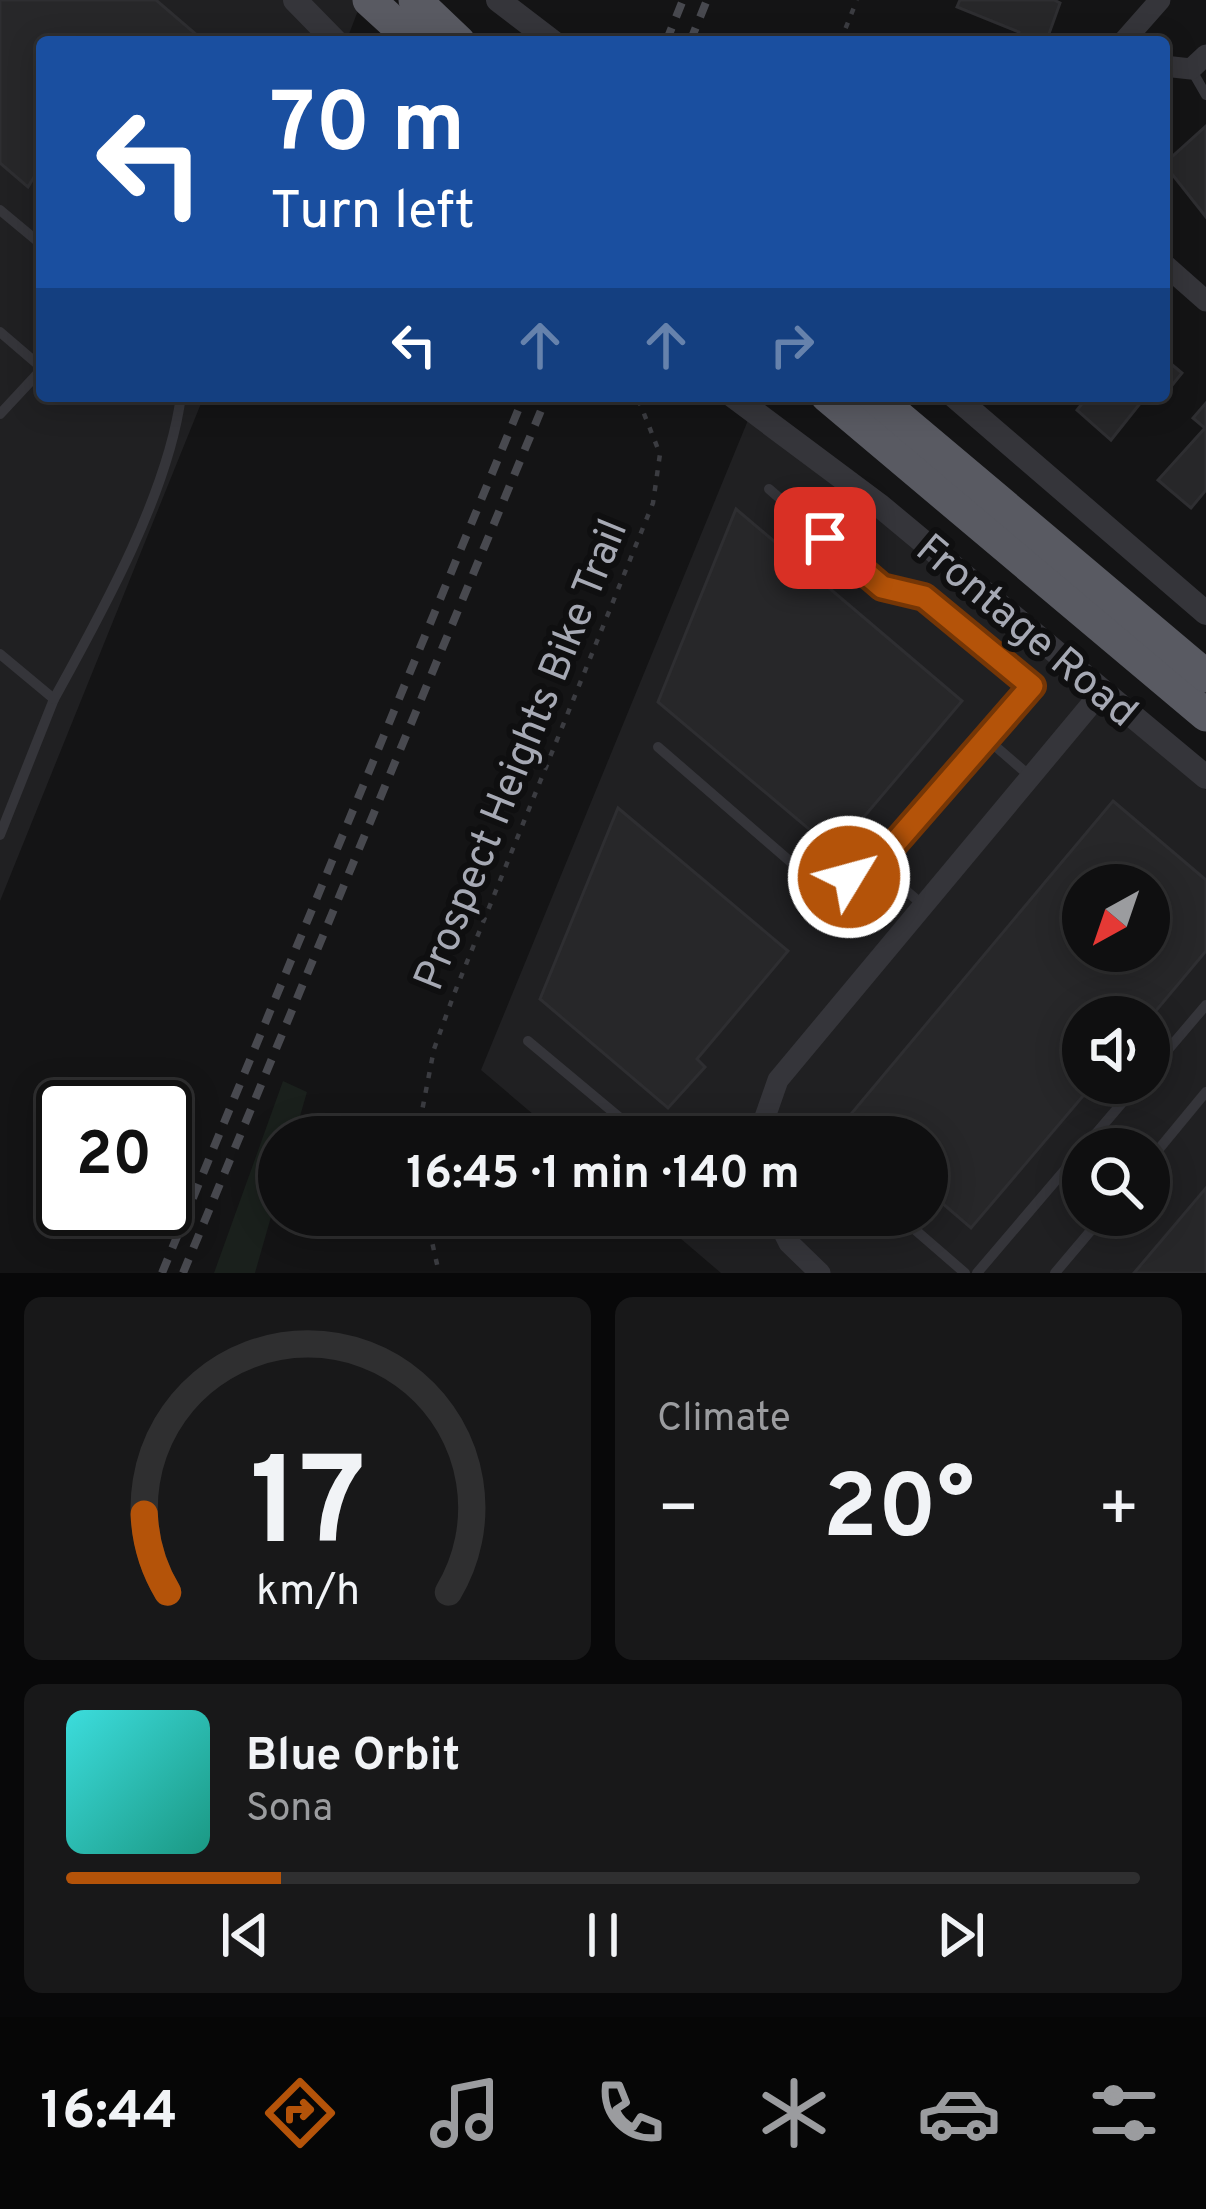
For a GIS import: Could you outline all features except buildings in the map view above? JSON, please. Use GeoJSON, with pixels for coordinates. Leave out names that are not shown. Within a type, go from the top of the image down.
{"type":"FeatureCollection","features":[{"type":"Feature","properties":{"kind":"highway"},"geometry":{"type":"LineString","coordinates":[[369,0],[408,36]]}},
{"type":"Feature","properties":{"kind":"highway"},"geometry":{"type":"LineString","coordinates":[[415,0],[453,36]]}},
{"type":"Feature","properties":{"kind":"highway"},"geometry":{"type":"LineString","coordinates":[[834,402],[1206,716]]}},
{"type":"Feature","properties":{"kind":"highway"},"geometry":{"type":"LineString","coordinates":[[881,402],[1206,676]]}},
{"type":"Feature","properties":{"kind":"street"},"geometry":{"type":"LineString","coordinates":[[295,0],[326,36]]}},
{"type":"Feature","properties":{"kind":"street"},"geometry":{"type":"LineString","coordinates":[[498,0],[545,36]]}},
{"type":"Feature","properties":{"kind":"street"},"geometry":{"type":"LineString","coordinates":[[1128,36],[1160,0]]}},
{"type":"Feature","properties":{"kind":"street"},"geometry":{"type":"LineString","coordinates":[[1170,269],[1206,301]]}},
{"type":"Feature","properties":{"kind":"street","name":"Frontage Road"},"geometry":{"type":"LineString","coordinates":[[741,402],[878,505],[1206,777]]}},
{"type":"Feature","properties":{"kind":"street"},"geometry":{"type":"LineString","coordinates":[[962,402],[1202,600]]}},
{"type":"Feature","properties":{"kind":"street"},"geometry":{"type":"LineString","coordinates":[[765,1116],[778,1080],[1103,690]]}},
{"type":"Feature","properties":{"kind":"street"},"geometry":{"type":"LineString","coordinates":[[786,1236],[820,1273]]}},
{"type":"Feature","properties":{"kind":"lane"},"geometry":{"type":"LineString","coordinates":[[1198,62],[1206,95]]}},
{"type":"Feature","properties":{"kind":"lane"},"geometry":{"type":"LineString","coordinates":[[0,210],[36,239]]}},
{"type":"Feature","properties":{"kind":"lane"},"geometry":{"type":"LineString","coordinates":[[0,332],[36,363]]}},
{"type":"Feature","properties":{"kind":"lane"},"geometry":{"type":"LineString","coordinates":[[0,414],[36,375]]}},
{"type":"Feature","properties":{"kind":"lane"},"geometry":{"type":"LineString","coordinates":[[0,835],[54,699],[115,587],[177,425],[180,402]]}},
{"type":"Feature","properties":{"kind":"lane"},"geometry":{"type":"LineString","coordinates":[[658,747],[822,889],[876,865],[1032,686],[924,597],[882,587],[769,489]]}},
{"type":"Feature","properties":{"kind":"lane"},"geometry":{"type":"LineString","coordinates":[[0,654],[54,699]]}},
{"type":"Feature","properties":{"kind":"lane"},"geometry":{"type":"LineString","coordinates":[[987,739],[1031,776]]}},
{"type":"Feature","properties":{"kind":"lane"},"geometry":{"type":"LineString","coordinates":[[876,865],[923,905]]}},
{"type":"Feature","properties":{"kind":"lane"},"geometry":{"type":"LineString","coordinates":[[1170,1047],[1206,1005]]}},
{"type":"Feature","properties":{"kind":"lane"},"geometry":{"type":"LineString","coordinates":[[528,1041],[618,1116]]}},
{"type":"Feature","properties":{"kind":"lane"},"geometry":{"type":"LineString","coordinates":[[1170,1135],[1206,1092]]}},
{"type":"Feature","properties":{"kind":"lane"},"geometry":{"type":"LineString","coordinates":[[977,1273],[1121,1104]]}},
{"type":"Feature","properties":{"kind":"lane"},"geometry":{"type":"LineString","coordinates":[[922,1236],[965,1273]]}},
{"type":"Feature","properties":{"kind":"lane"},"geometry":{"type":"LineString","coordinates":[[1055,1273],[1086,1236]]}},
{"type":"Feature","properties":{"kind":"path"},"geometry":{"type":"LineString","coordinates":[[842,36],[856,0]]}},
{"type":"Feature","properties":{"kind":"path","name":"Prospect Heights Bike Trail"},"geometry":{"type":"LineString","coordinates":[[421,1116],[434,1049],[454,994],[652,502],[660,454],[639,402]]}},
{"type":"Feature","properties":{"kind":"path"},"geometry":{"type":"LineString","coordinates":[[431,1236],[439,1273]]}},
{"type":"Feature","properties":{"kind":"shaded area"},"geometry":{"type":"Polygon","coordinates":[[[0,0],[362,0],[348,36],[36,36],[36,402],[202,402],[0,901],[0,0]]]}},
{"type":"Feature","properties":{"kind":"shaded area"},"geometry":{"type":"Polygon","coordinates":[[[753,408],[1206,790],[1206,1273],[721,1273],[678,1236],[948,1236],[948,1116],[535,1116],[481,1070],[753,408]]]}},
{"type":"Feature","properties":{"kind":"shaded area"},"geometry":{"type":"Polygon","coordinates":[[[283,1081],[307,1092],[300,1116],[270,1116],[283,1081]]]}},
{"type":"Feature","properties":{"kind":"shaded area"},"geometry":{"type":"Polygon","coordinates":[[[258,1151],[258,1236],[266,1236],[255,1273],[214,1273],[258,1151]]]}},
{"type":"Feature","properties":{"kind":"railway"},"geometry":{"type":"LineString","coordinates":[[668,36],[683,0]]}},
{"type":"Feature","properties":{"kind":"railway"},"geometry":{"type":"LineString","coordinates":[[692,36],[707,0]]}},
{"type":"Feature","properties":{"kind":"railway"},"geometry":{"type":"LineString","coordinates":[[162,1273],[522,402]]}},
{"type":"Feature","properties":{"kind":"railway"},"geometry":{"type":"LineString","coordinates":[[183,1273],[545,402]]}},
{"type":"Feature","properties":{"kind":"route"},"geometry":{"type":"LineString","coordinates":[[825,538],[882,587],[924,597],[1032,686],[876,865],[849,877]]}}]}
